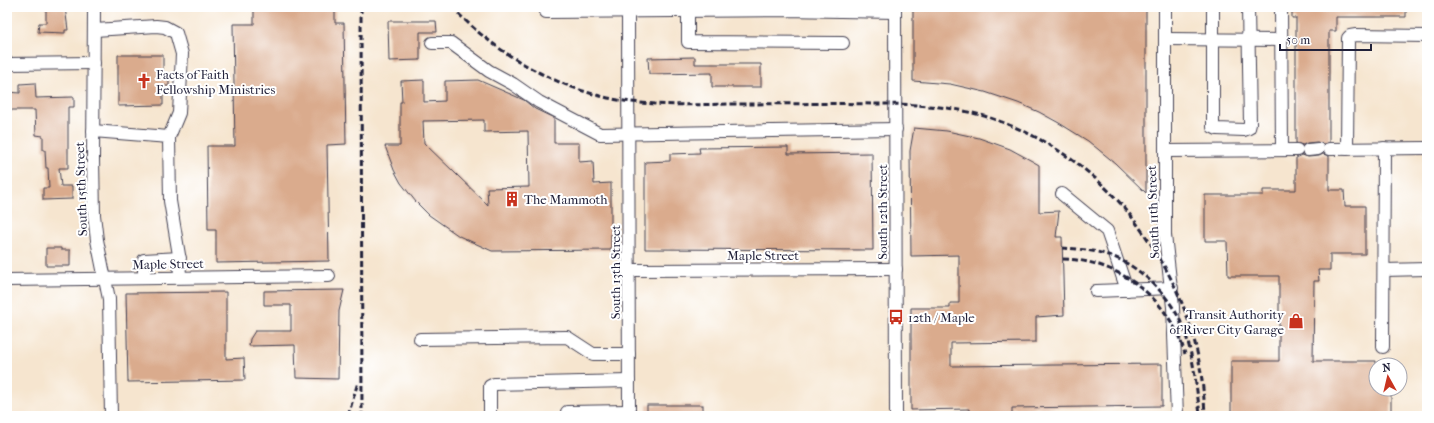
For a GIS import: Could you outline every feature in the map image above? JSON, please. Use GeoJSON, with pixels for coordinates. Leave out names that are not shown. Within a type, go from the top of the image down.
{"type":"FeatureCollection","features":[{"type":"Feature","properties":{"kind":"street","name":"South 15th Street"},"geometry":{"type":"LineString","coordinates":[[94,7],[94,214],[97,240],[109,299],[111,416]]}},
{"type":"Feature","properties":{"kind":"street"},"geometry":{"type":"LineString","coordinates":[[546,7],[546,12],[628,10],[688,11],[895,9]]}},
{"type":"Feature","properties":{"kind":"street","name":"South 11th Street"},"geometry":{"type":"LineString","coordinates":[[1165,7],[1165,235],[1172,288],[1177,416]]}},
{"type":"Feature","properties":{"kind":"street"},"geometry":{"type":"LineString","coordinates":[[1213,7],[1213,127],[1217,129],[1244,130],[1249,128],[1250,124],[1248,7]]}},
{"type":"Feature","properties":{"kind":"street"},"geometry":{"type":"LineString","coordinates":[[1281,7],[1282,150]]}},
{"type":"Feature","properties":{"kind":"street","name":"South 12th Street"},"geometry":{"type":"LineString","coordinates":[[895,9],[896,416]]}},
{"type":"Feature","properties":{"kind":"street","name":"South 13th Street"},"geometry":{"type":"LineString","coordinates":[[628,10],[629,413]]}},
{"type":"Feature","properties":{"kind":"street"},"geometry":{"type":"LineString","coordinates":[[688,11],[688,42],[843,42]]}},
{"type":"Feature","properties":{"kind":"street"},"geometry":{"type":"LineString","coordinates":[[95,30],[156,26],[165,27],[176,33],[182,54],[179,113],[169,137],[170,201],[180,258],[180,277]]}},
{"type":"Feature","properties":{"kind":"street"},"geometry":{"type":"LineString","coordinates":[[1347,149],[1348,38],[1356,35],[1427,36]]}},
{"type":"Feature","properties":{"kind":"street"},"geometry":{"type":"LineString","coordinates":[[1166,39],[1281,40]]}},
{"type":"Feature","properties":{"kind":"street"},"geometry":{"type":"LineString","coordinates":[[432,43],[451,42],[489,71],[539,102],[600,134],[896,129]]}},
{"type":"Feature","properties":{"kind":"street"},"geometry":{"type":"LineString","coordinates":[[7,64],[94,63]]}},
{"type":"Feature","properties":{"kind":"street"},"geometry":{"type":"LineString","coordinates":[[93,131],[169,137]]}},
{"type":"Feature","properties":{"kind":"street"},"geometry":{"type":"LineString","coordinates":[[1383,347],[1384,148]]}},
{"type":"Feature","properties":{"kind":"street"},"geometry":{"type":"LineString","coordinates":[[1166,151],[1427,148]]}},
{"type":"Feature","properties":{"kind":"street"},"geometry":{"type":"LineString","coordinates":[[1062,194],[1107,231],[1127,290]]}},
{"type":"Feature","properties":{"kind":"street"},"geometry":{"type":"LineString","coordinates":[[144,278],[144,260],[180,258]]}},
{"type":"Feature","properties":{"kind":"street","name":"Maple Street"},"geometry":{"type":"LineString","coordinates":[[629,270],[896,269]]}},
{"type":"Feature","properties":{"kind":"street"},"geometry":{"type":"LineString","coordinates":[[1384,270],[1427,269]]}},
{"type":"Feature","properties":{"kind":"street","name":"Maple Street"},"geometry":{"type":"LineString","coordinates":[[7,280],[329,276]]}},
{"type":"Feature","properties":{"kind":"street"},"geometry":{"type":"LineString","coordinates":[[1096,291],[1172,288]]}},
{"type":"Feature","properties":{"kind":"street"},"geometry":{"type":"LineString","coordinates":[[420,339],[567,337],[593,354],[629,354]]}},
{"type":"Feature","properties":{"kind":"street"},"geometry":{"type":"LineString","coordinates":[[490,416],[490,386],[494,384],[629,381]]}},
{"type":"Feature","properties":{"kind":"street"},"geometry":{"type":"LineString","coordinates":[[567,412],[629,413]]}},
{"type":"Feature","properties":{"kind":"building"},"geometry":{"type":"Polygon","coordinates":[[[46,7],[65,7],[68,30],[65,30],[65,33],[38,32],[39,23],[46,23],[46,7]]]}},
{"type":"Feature","properties":{"kind":"building"},"geometry":{"type":"Polygon","coordinates":[[[254,7],[335,7],[335,23],[344,23],[346,144],[327,145],[329,261],[216,263],[216,230],[208,230],[207,146],[235,146],[233,24],[254,24],[254,7]]]}},
{"type":"Feature","properties":{"kind":"building"},"geometry":{"type":"Polygon","coordinates":[[[913,7],[1146,7],[1146,193],[1115,163],[1088,141],[1039,112],[985,92],[950,84],[913,81],[913,7]]]}},
{"type":"Feature","properties":{"kind":"building"},"geometry":{"type":"Polygon","coordinates":[[[1292,7],[1406,7],[1406,17],[1336,17],[1336,31],[1329,31],[1329,142],[1324,144],[1317,142],[1303,145],[1296,143],[1296,18],[1292,18],[1292,7]]]}},
{"type":"Feature","properties":{"kind":"building"},"geometry":{"type":"Polygon","coordinates":[[[388,21],[436,21],[437,32],[420,32],[420,60],[389,61],[388,21]]]}},
{"type":"Feature","properties":{"kind":"building","name":"Facts of Faith Fellowship Ministries"},"geometry":{"type":"Polygon","coordinates":[[[118,55],[163,55],[163,76],[169,76],[169,86],[163,86],[163,105],[118,106],[118,55]]]}},
{"type":"Feature","properties":{"kind":"building"},"geometry":{"type":"Polygon","coordinates":[[[695,57],[695,64],[761,64],[761,87],[712,87],[712,73],[649,74],[648,58],[695,57]]]}},
{"type":"Feature","properties":{"kind":"building","name":"The Mammoth"},"geometry":{"type":"Polygon","coordinates":[[[424,80],[424,102],[445,101],[445,81],[478,80],[524,100],[535,109],[554,118],[554,143],[579,143],[579,162],[593,161],[594,184],[611,183],[611,250],[492,251],[459,236],[429,215],[416,202],[401,183],[394,170],[385,146],[400,146],[400,102],[402,102],[401,81],[424,80]],[[484,120],[423,121],[424,143],[488,205],[487,188],[529,187],[528,131],[484,132],[484,120]]]}},
{"type":"Feature","properties":{"kind":"building"},"geometry":{"type":"Polygon","coordinates":[[[35,83],[36,98],[74,97],[74,107],[68,107],[68,168],[59,168],[61,186],[72,186],[72,199],[43,200],[43,188],[49,188],[48,168],[46,168],[45,150],[43,150],[43,136],[36,135],[35,110],[7,110],[7,92],[20,93],[20,84],[35,83]]]}},
{"type":"Feature","properties":{"kind":"building"},"geometry":{"type":"Polygon","coordinates":[[[914,128],[947,131],[979,138],[1010,149],[1039,165],[1039,212],[1059,211],[1056,237],[1062,237],[1064,315],[1036,317],[1036,342],[951,343],[951,366],[1162,364],[1162,406],[1012,408],[1012,416],[969,416],[969,409],[911,410],[911,308],[950,308],[950,303],[959,303],[959,255],[911,256],[910,151],[914,128]]]}},
{"type":"Feature","properties":{"kind":"building"},"geometry":{"type":"Polygon","coordinates":[[[788,147],[788,154],[872,153],[873,250],[645,249],[645,162],[670,161],[670,154],[700,153],[699,148],[788,147]]]}},
{"type":"Feature","properties":{"kind":"building","name":"Transit Authority of River City Garage"},"geometry":{"type":"Polygon","coordinates":[[[1323,154],[1329,156],[1329,190],[1344,190],[1345,206],[1365,206],[1365,254],[1330,254],[1330,270],[1318,270],[1319,281],[1314,281],[1313,361],[1368,361],[1368,397],[1391,397],[1391,416],[1231,416],[1231,361],[1279,361],[1279,276],[1228,276],[1227,241],[1205,241],[1205,195],[1263,195],[1263,190],[1296,190],[1296,158],[1302,155],[1308,157],[1323,154]]]}},
{"type":"Feature","properties":{"kind":"building"},"geometry":{"type":"Polygon","coordinates":[[[46,248],[61,248],[61,250],[70,250],[70,266],[46,266],[46,248]]]}},
{"type":"Feature","properties":{"kind":"building"},"geometry":{"type":"Polygon","coordinates":[[[344,290],[339,311],[338,379],[296,378],[295,345],[249,346],[250,339],[255,331],[291,331],[291,305],[264,305],[264,291],[344,290]]]}},
{"type":"Feature","properties":{"kind":"building"},"geometry":{"type":"Polygon","coordinates":[[[226,292],[226,359],[244,358],[245,380],[128,382],[126,293],[226,292]]]}},
{"type":"Feature","properties":{"kind":"building"},"geometry":{"type":"Polygon","coordinates":[[[647,405],[703,405],[703,416],[647,416],[647,405]]]}},
{"type":"Feature","properties":{"kind":"railway"},"geometry":{"type":"LineString","coordinates":[[361,7],[362,416]]}},
{"type":"Feature","properties":{"kind":"railway"},"geometry":{"type":"LineString","coordinates":[[452,7],[487,39],[528,66],[572,87],[618,100],[673,105],[896,104],[925,106],[954,109],[981,115],[1032,135],[1056,149],[1101,183],[1120,203],[1152,246],[1166,269],[1177,292],[1194,339],[1203,389],[1205,416]]}},
{"type":"Feature","properties":{"kind":"railway"},"geometry":{"type":"LineString","coordinates":[[1062,248],[1097,252],[1120,260],[1132,266],[1154,284],[1164,295],[1179,318],[1184,330],[1190,351],[1200,414]]}},
{"type":"Feature","properties":{"kind":"railway"},"geometry":{"type":"LineString","coordinates":[[1063,259],[1084,261],[1104,267],[1122,275],[1139,286],[1155,300],[1167,316],[1178,334],[1185,354]]}},
{"type":"Feature","properties":{"kind":"railway"},"geometry":{"type":"LineString","coordinates":[[348,416],[358,382]]}},
{"type":"Feature","properties":{"kind":"place","name":"Facts of Faith Fellowship Ministries"},"geometry":{"type":"Point","coordinates":[144,81]}},
{"type":"Feature","properties":{"kind":"place","name":"The Mammoth"},"geometry":{"type":"Point","coordinates":[512,199]}},
{"type":"Feature","properties":{"kind":"place","name":"12th / Maple"},"geometry":{"type":"Point","coordinates":[896,317]}},
{"type":"Feature","properties":{"kind":"place","name":"Transit Authority of River City Garage"},"geometry":{"type":"Point","coordinates":[1296,321]}}]}
